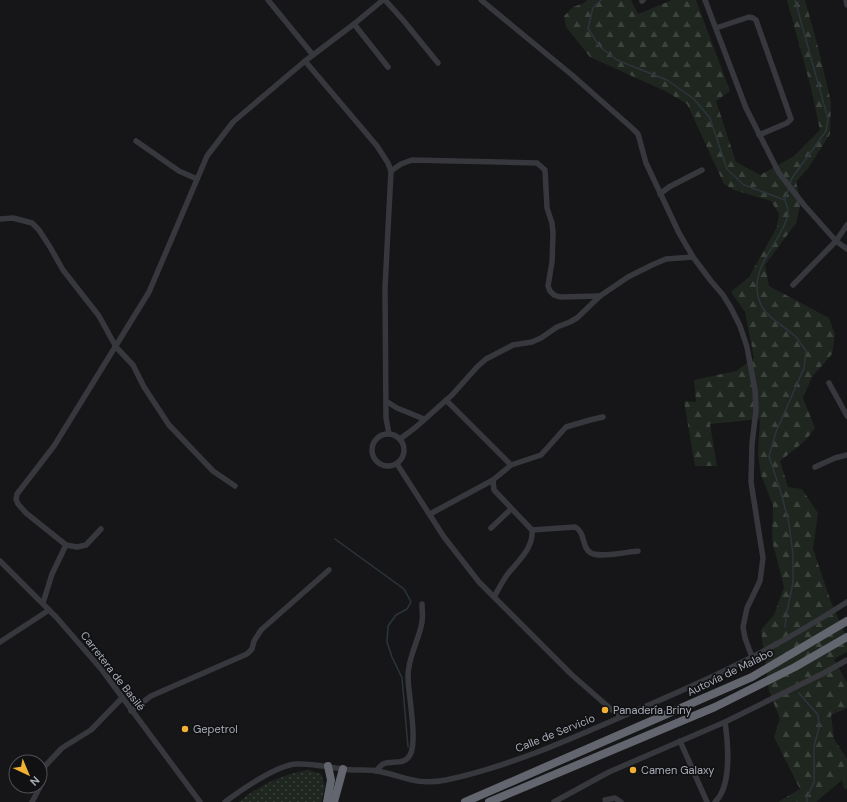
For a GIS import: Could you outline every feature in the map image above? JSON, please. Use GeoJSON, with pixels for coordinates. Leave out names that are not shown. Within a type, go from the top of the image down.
{"type":"FeatureCollection","features":[{"type":"Feature","properties":{"kind":"highway","name":"Autovía de Malabo"},"geometry":{"type":"LineString","coordinates":[[465,802],[752,677],[847,621]]}},
{"type":"Feature","properties":{"kind":"highway"},"geometry":{"type":"LineString","coordinates":[[489,802],[716,707],[795,667],[847,637]]}},
{"type":"Feature","properties":{"kind":"highway"},"geometry":{"type":"LineString","coordinates":[[327,802],[330,780],[328,766]]}},
{"type":"Feature","properties":{"kind":"highway"},"geometry":{"type":"LineString","coordinates":[[334,802],[343,769]]}},
{"type":"Feature","properties":{"kind":"street"},"geometry":{"type":"LineString","coordinates":[[268,0],[313,55]]}},
{"type":"Feature","properties":{"kind":"street"},"geometry":{"type":"LineString","coordinates":[[101,529],[86,545],[77,547],[66,545],[18,504],[16,499],[17,494],[54,446],[149,292],[207,156],[233,122],[305,61],[384,0],[403,20],[438,63]]}},
{"type":"Feature","properties":{"kind":"street"},"geometry":{"type":"LineString","coordinates":[[481,0],[572,75],[638,134],[646,163],[679,233],[693,257],[723,295],[740,326],[747,347],[755,390],[756,410],[752,444],[751,482],[763,558],[760,581],[747,608],[743,627],[745,638],[752,657]]}},
{"type":"Feature","properties":{"kind":"street"},"geometry":{"type":"LineString","coordinates":[[705,0],[746,108],[779,173],[786,184],[836,241],[847,249]]}},
{"type":"Feature","properties":{"kind":"street"},"geometry":{"type":"LineString","coordinates":[[846,0],[847,5]]}},
{"type":"Feature","properties":{"kind":"street"},"geometry":{"type":"LineString","coordinates":[[716,28],[749,17],[756,20],[791,118],[787,123],[759,134]]}},
{"type":"Feature","properties":{"kind":"street"},"geometry":{"type":"LineString","coordinates":[[354,24],[388,67]]}},
{"type":"Feature","properties":{"kind":"street"},"geometry":{"type":"LineString","coordinates":[[305,61],[377,146],[388,163],[391,171],[385,288],[386,418],[389,434]]}},
{"type":"Feature","properties":{"kind":"street"},"geometry":{"type":"LineString","coordinates":[[136,141],[180,171],[197,179]]}},
{"type":"Feature","properties":{"kind":"street"},"geometry":{"type":"LineString","coordinates":[[391,171],[401,164],[412,160],[537,163],[545,170],[547,208],[552,223],[552,262],[548,286],[550,291],[554,296],[560,297],[600,296]]}},
{"type":"Feature","properties":{"kind":"street"},"geometry":{"type":"LineString","coordinates":[[660,194],[669,187],[702,170]]}},
{"type":"Feature","properties":{"kind":"street"},"geometry":{"type":"LineString","coordinates":[[0,219],[14,218],[32,223],[50,247],[63,270],[99,316],[116,347],[133,365],[144,387],[169,425],[214,471],[235,486]]}},
{"type":"Feature","properties":{"kind":"street"},"geometry":{"type":"LineString","coordinates":[[793,285],[836,241],[847,225]]}},
{"type":"Feature","properties":{"kind":"street"},"geometry":{"type":"LineString","coordinates":[[400,439],[446,400],[477,367],[486,360],[513,345],[532,342],[541,338],[577,318],[600,296],[628,277],[652,265],[666,259],[693,257]]}},
{"type":"Feature","properties":{"kind":"street"},"geometry":{"type":"LineString","coordinates":[[829,384],[847,416]]}},
{"type":"Feature","properties":{"kind":"street"},"geometry":{"type":"LineString","coordinates":[[446,400],[512,465]]}},
{"type":"Feature","properties":{"kind":"street"},"geometry":{"type":"LineString","coordinates":[[386,401],[397,408],[424,419]]}},
{"type":"Feature","properties":{"kind":"street"},"geometry":{"type":"LineString","coordinates":[[430,514],[492,480],[512,465],[541,455],[566,428],[603,417]]}},
{"type":"Feature","properties":{"kind":"street"},"geometry":{"type":"LineString","coordinates":[[393,434],[400,439],[404,447],[401,461],[393,466],[384,466],[376,461],[373,456],[373,446],[379,437],[393,434]]}},
{"type":"Feature","properties":{"kind":"street"},"geometry":{"type":"LineString","coordinates":[[815,467],[835,458],[847,455]]}},
{"type":"Feature","properties":{"kind":"street"},"geometry":{"type":"LineString","coordinates":[[397,464],[444,537],[471,573],[572,675],[612,710],[622,716]]}},
{"type":"Feature","properties":{"kind":"street"},"geometry":{"type":"LineString","coordinates":[[492,480],[494,490],[532,530],[532,537],[522,558],[494,596]]}},
{"type":"Feature","properties":{"kind":"street"},"geometry":{"type":"LineString","coordinates":[[491,528],[511,509]]}},
{"type":"Feature","properties":{"kind":"street"},"geometry":{"type":"LineString","coordinates":[[532,530],[576,527],[581,531],[586,549],[591,553],[638,552]]}},
{"type":"Feature","properties":{"kind":"street"},"geometry":{"type":"LineString","coordinates":[[43,603],[52,574],[66,545]]}},
{"type":"Feature","properties":{"kind":"street","name":"Carretera de Basilé"},"geometry":{"type":"LineString","coordinates":[[0,561],[43,603],[102,670],[200,802]]}},
{"type":"Feature","properties":{"kind":"street"},"geometry":{"type":"LineString","coordinates":[[131,711],[151,696],[247,654],[252,649],[254,641],[261,630],[329,570]]}},
{"type":"Feature","properties":{"kind":"street","name":"Calle de Servicio"},"geometry":{"type":"LineString","coordinates":[[225,802],[260,779],[294,764],[376,771],[414,782],[430,782],[447,779],[521,758],[547,749],[711,678],[752,657],[847,602]]}},
{"type":"Feature","properties":{"kind":"street"},"geometry":{"type":"LineString","coordinates":[[376,771],[382,765],[405,761],[410,755],[412,747],[412,722],[408,674],[422,621],[422,604]]}},
{"type":"Feature","properties":{"kind":"street"},"geometry":{"type":"LineString","coordinates":[[0,642],[49,610]]}},
{"type":"Feature","properties":{"kind":"street"},"geometry":{"type":"LineString","coordinates":[[554,802],[609,772],[725,722],[847,660]]}},
{"type":"Feature","properties":{"kind":"street"},"geometry":{"type":"LineString","coordinates":[[32,802],[42,783],[45,766],[62,748],[91,730],[122,698]]}},
{"type":"Feature","properties":{"kind":"street"},"geometry":{"type":"LineString","coordinates":[[612,710],[615,720]]}},
{"type":"Feature","properties":{"kind":"street"},"geometry":{"type":"LineString","coordinates":[[715,802],[726,781],[728,743],[725,722]]}},
{"type":"Feature","properties":{"kind":"street"},"geometry":{"type":"LineString","coordinates":[[680,741],[707,802]]}},
{"type":"Feature","properties":{"kind":"street"},"geometry":{"type":"LineString","coordinates":[[605,800],[615,798],[621,802]]}},
{"type":"Feature","properties":{"kind":"green space"},"geometry":{"type":"Polygon","coordinates":[[[587,0],[631,0],[638,14],[672,0],[696,0],[730,91],[716,101],[736,162],[760,175],[794,156],[820,130],[811,88],[787,0],[805,0],[831,102],[830,134],[809,167],[796,182],[801,201],[796,223],[765,265],[769,286],[829,318],[835,334],[832,354],[812,377],[803,398],[815,428],[805,441],[780,461],[788,487],[802,489],[818,513],[813,549],[831,602],[847,638],[847,652],[834,659],[847,683],[847,708],[831,715],[834,739],[847,759],[847,788],[845,790],[842,780],[816,802],[778,802],[800,789],[774,737],[780,719],[769,691],[761,630],[774,615],[784,587],[772,540],[773,505],[761,475],[758,454],[760,419],[710,424],[717,466],[695,466],[684,401],[696,402],[694,380],[736,371],[754,358],[745,312],[731,292],[749,277],[777,227],[779,214],[771,201],[734,190],[724,184],[687,104],[665,91],[590,57],[566,27],[564,16],[573,7],[584,3],[587,0]]]}},
{"type":"Feature","properties":{"kind":"green space"},"geometry":{"type":"Polygon","coordinates":[[[309,770],[321,774],[325,787],[321,802],[239,802],[263,785],[290,774],[309,770]]]}},
{"type":"Feature","properties":{"kind":"waterway"},"geometry":{"type":"LineString","coordinates":[[601,0],[593,8],[588,28],[599,46],[617,60],[667,80],[694,99],[710,118],[727,169],[744,185],[785,200],[788,215],[784,226],[760,269],[757,280],[757,292],[763,309],[767,314],[793,334],[806,351],[804,368],[776,432],[769,456],[789,524],[793,555],[793,583],[785,627]]}},
{"type":"Feature","properties":{"kind":"waterway"},"geometry":{"type":"LineString","coordinates":[[790,184],[792,178],[826,131],[828,119],[795,0]]}},
{"type":"Feature","properties":{"kind":"waterway"},"geometry":{"type":"LineString","coordinates":[[785,199],[789,188]]}},
{"type":"Feature","properties":{"kind":"waterway"},"geometry":{"type":"LineString","coordinates":[[335,539],[404,589],[411,602],[407,609],[396,615],[388,626],[387,642],[402,678],[408,747]]}},
{"type":"Feature","properties":{"kind":"waterway"},"geometry":{"type":"LineString","coordinates":[[799,693],[818,715],[819,728],[814,746],[814,782],[807,798],[807,802]]}},
{"type":"Feature","properties":{"kind":"place","name":"Panadería Briny"},"geometry":{"type":"Point","coordinates":[605,710]}},
{"type":"Feature","properties":{"kind":"place","name":"Gepetrol"},"geometry":{"type":"Point","coordinates":[185,729]}},
{"type":"Feature","properties":{"kind":"place","name":"Camen Galaxy"},"geometry":{"type":"Point","coordinates":[633,770]}}]}
